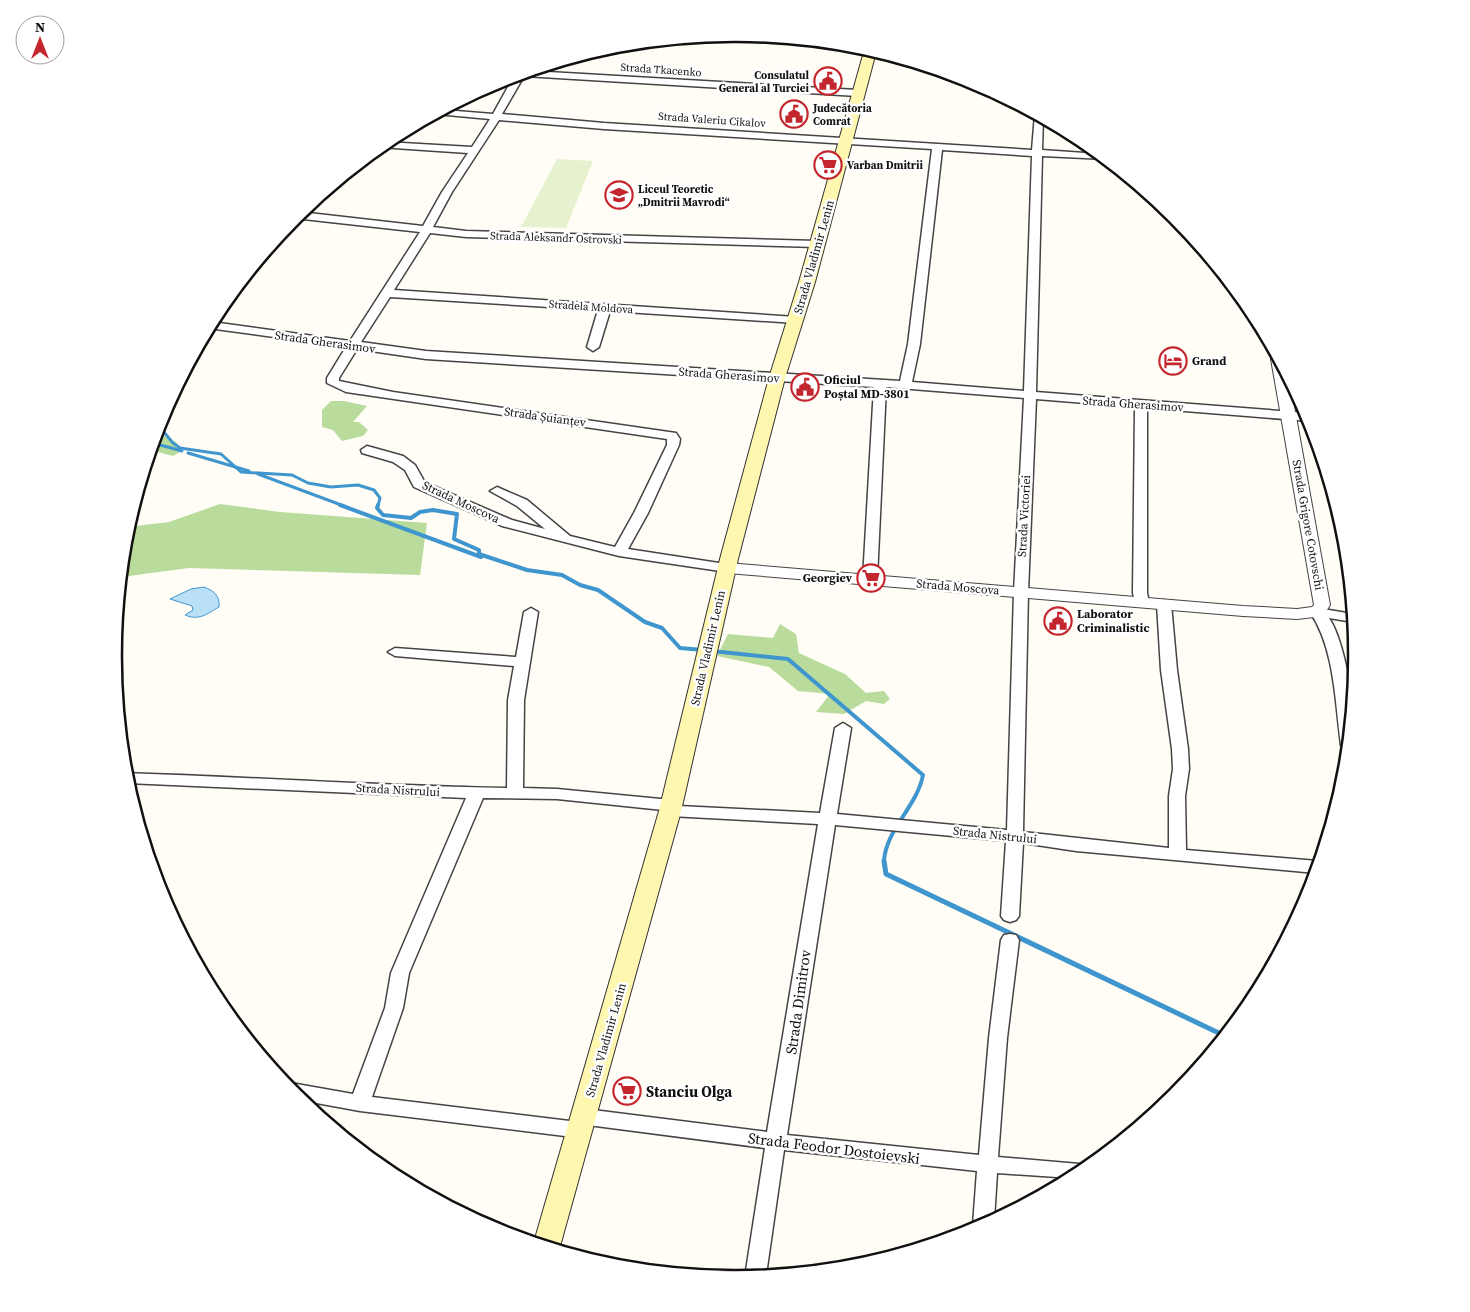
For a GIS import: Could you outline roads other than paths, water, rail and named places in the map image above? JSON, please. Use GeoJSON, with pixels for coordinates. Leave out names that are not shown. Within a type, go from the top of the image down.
{"type":"FeatureCollection","features":[{"type":"Feature","properties":{"kind":"main road","name":"Strada Vladimir Lenin"},"geometry":{"type":"LineString","coordinates":[[549,1240],[671,808],[727,568],[777,378],[796,320],[868,57]]}},
{"type":"Feature","properties":{"kind":"street","name":"Strada Tkacenko"},"geometry":{"type":"LineString","coordinates":[[541,74],[857,93]]}},
{"type":"Feature","properties":{"kind":"street"},"geometry":{"type":"LineString","coordinates":[[353,346],[426,231],[447,192],[496,117],[515,84]]}},
{"type":"Feature","properties":{"kind":"street","name":"Strada Valeriu Cikalov"},"geometry":{"type":"LineString","coordinates":[[451,113],[1090,156]]}},
{"type":"Feature","properties":{"kind":"street","name":"Strada Victoriei"},"geometry":{"type":"LineString","coordinates":[[1010,916],[1015,836],[1021,592],[1030,396],[1038,123]]}},
{"type":"Feature","properties":{"kind":"street"},"geometry":{"type":"LineString","coordinates":[[395,146],[474,150]]}},
{"type":"Feature","properties":{"kind":"street"},"geometry":{"type":"LineString","coordinates":[[905,385],[914,344],[937,146]]}},
{"type":"Feature","properties":{"kind":"street","name":"Strada Aleksandr Ostrovski"},"geometry":{"type":"LineString","coordinates":[[307,216],[426,231],[572,238],[817,244]]}},
{"type":"Feature","properties":{"kind":"street","name":"Stradela Moldova"},"geometry":{"type":"LineString","coordinates":[[387,292],[796,320]]}},
{"type":"Feature","properties":{"kind":"street"},"geometry":{"type":"LineString","coordinates":[[593,347],[606,308]]}},
{"type":"Feature","properties":{"kind":"street","name":"Strada Gherasimov"},"geometry":{"type":"LineString","coordinates":[[218,326],[452,358],[880,383],[1300,417]]}},
{"type":"Feature","properties":{"kind":"street","name":"Strada Șuianțev"},"geometry":{"type":"LineString","coordinates":[[353,346],[333,378],[333,383],[337,386],[671,436],[674,439],[673,446],[635,527],[619,552]]}},
{"type":"Feature","properties":{"kind":"street","name":"Strada Grigore Cotovschi"},"geometry":{"type":"LineString","coordinates":[[1281,378],[1322,605],[1317,612]]}},
{"type":"Feature","properties":{"kind":"street"},"geometry":{"type":"LineString","coordinates":[[870,579],[880,383]]}},
{"type":"Feature","properties":{"kind":"street"},"geometry":{"type":"LineString","coordinates":[[1141,404],[1140,593],[1142,602]]}},
{"type":"Feature","properties":{"kind":"street","name":"Strada Moscova"},"geometry":{"type":"LineString","coordinates":[[367,450],[398,459],[410,468],[419,484],[507,523],[584,545],[619,552],[727,568],[1298,614],[1317,612],[1347,617]]}},
{"type":"Feature","properties":{"kind":"street","name":"Strada Moscova"},"geometry":{"type":"LineString","coordinates":[[497,491],[531,509],[565,539]]}},
{"type":"Feature","properties":{"kind":"street"},"geometry":{"type":"LineString","coordinates":[[1164,604],[1169,670],[1180,756],[1180,780],[1177,796],[1178,855]]}},
{"type":"Feature","properties":{"kind":"street"},"geometry":{"type":"LineString","coordinates":[[515,792],[514,728],[522,662],[531,612]]}},
{"type":"Feature","properties":{"kind":"street"},"geometry":{"type":"LineString","coordinates":[[1317,612],[1324,619],[1333,647],[1344,721]]}},
{"type":"Feature","properties":{"kind":"street"},"geometry":{"type":"LineString","coordinates":[[395,652],[522,662]]}},
{"type":"Feature","properties":{"kind":"street","name":"Strada Dimitrov"},"geometry":{"type":"LineString","coordinates":[[756,1269],[843,728]]}},
{"type":"Feature","properties":{"kind":"street","name":"Strada Nistrului"},"geometry":{"type":"LineString","coordinates":[[134,778],[250,782],[411,792],[515,792],[671,808],[910,826],[1015,836],[1076,845],[1311,866]]}},
{"type":"Feature","properties":{"kind":"street"},"geometry":{"type":"LineString","coordinates":[[360,1103],[394,1008],[397,984],[403,966],[477,792]]}},
{"type":"Feature","properties":{"kind":"street"},"geometry":{"type":"LineString","coordinates":[[984,1217],[998,1038],[1010,940]]}},
{"type":"Feature","properties":{"kind":"street","name":"Strada Feodor Dostoievski"},"geometry":{"type":"LineString","coordinates":[[306,1094],[360,1103],[778,1142],[988,1165],[1069,1170]]}},
{"type":"Feature","properties":{"kind":"water"},"geometry":{"type":"Polygon","coordinates":[[[204,587],[216,594],[219,607],[203,616],[190,617],[185,615],[193,610],[192,606],[170,599],[191,589],[204,587]]]}},
{"type":"Feature","properties":{"kind":"waterway"},"geometry":{"type":"LineString","coordinates":[[164,432],[180,448],[221,454],[235,467]]}},
{"type":"Feature","properties":{"kind":"waterway"},"geometry":{"type":"LineString","coordinates":[[159,445],[182,451]]}},
{"type":"Feature","properties":{"kind":"waterway"},"geometry":{"type":"LineString","coordinates":[[188,453],[235,467]]}},
{"type":"Feature","properties":{"kind":"waterway"},"geometry":{"type":"LineString","coordinates":[[235,467],[249,471]]}},
{"type":"Feature","properties":{"kind":"waterway"},"geometry":{"type":"LineString","coordinates":[[235,467],[241,472],[292,475],[308,483],[331,487],[358,485],[374,490],[380,498],[378,506]]}},
{"type":"Feature","properties":{"kind":"waterway"},"geometry":{"type":"LineString","coordinates":[[258,474],[344,506]]}},
{"type":"Feature","properties":{"kind":"waterway"},"geometry":{"type":"LineString","coordinates":[[340,505],[481,557]]}},
{"type":"Feature","properties":{"kind":"waterway"},"geometry":{"type":"LineString","coordinates":[[378,505],[377,508],[383,515],[411,518],[420,512],[433,510],[457,514],[454,539],[479,550],[479,554],[527,570],[562,575],[580,585],[598,590],[645,622],[662,628],[680,648],[703,650]]}},
{"type":"Feature","properties":{"kind":"waterway"},"geometry":{"type":"LineString","coordinates":[[712,651],[788,659],[923,775],[915,798],[890,839],[884,862]]}},
{"type":"Feature","properties":{"kind":"waterway"},"geometry":{"type":"LineString","coordinates":[[884,862],[886,874],[1219,1033]]}},
{"type":"Feature","properties":{"kind":"place","name":"Consulatul General al Turciei"},"geometry":{"type":"Point","coordinates":[828,81]}},
{"type":"Feature","properties":{"kind":"place","name":"Judecătoria Comrat"},"geometry":{"type":"Point","coordinates":[794,114]}},
{"type":"Feature","properties":{"kind":"place","name":"Varban Dmitrii"},"geometry":{"type":"Point","coordinates":[828,165]}},
{"type":"Feature","properties":{"kind":"place","name":"Liceul Teoretic „Dmitrii Mavrodi“"},"geometry":{"type":"Point","coordinates":[619,195]}},
{"type":"Feature","properties":{"kind":"place","name":"Grand"},"geometry":{"type":"Point","coordinates":[1173,361]}},
{"type":"Feature","properties":{"kind":"place","name":"Oficiul Poștal MD-3801"},"geometry":{"type":"Point","coordinates":[805,387]}},
{"type":"Feature","properties":{"kind":"place","name":"Georgiev"},"geometry":{"type":"Point","coordinates":[871,578]}},
{"type":"Feature","properties":{"kind":"place","name":"Laborator Criminalistic"},"geometry":{"type":"Point","coordinates":[1058,621]}},
{"type":"Feature","properties":{"kind":"place","name":"Stanciu Olga"},"geometry":{"type":"Point","coordinates":[627,1091]}}]}
